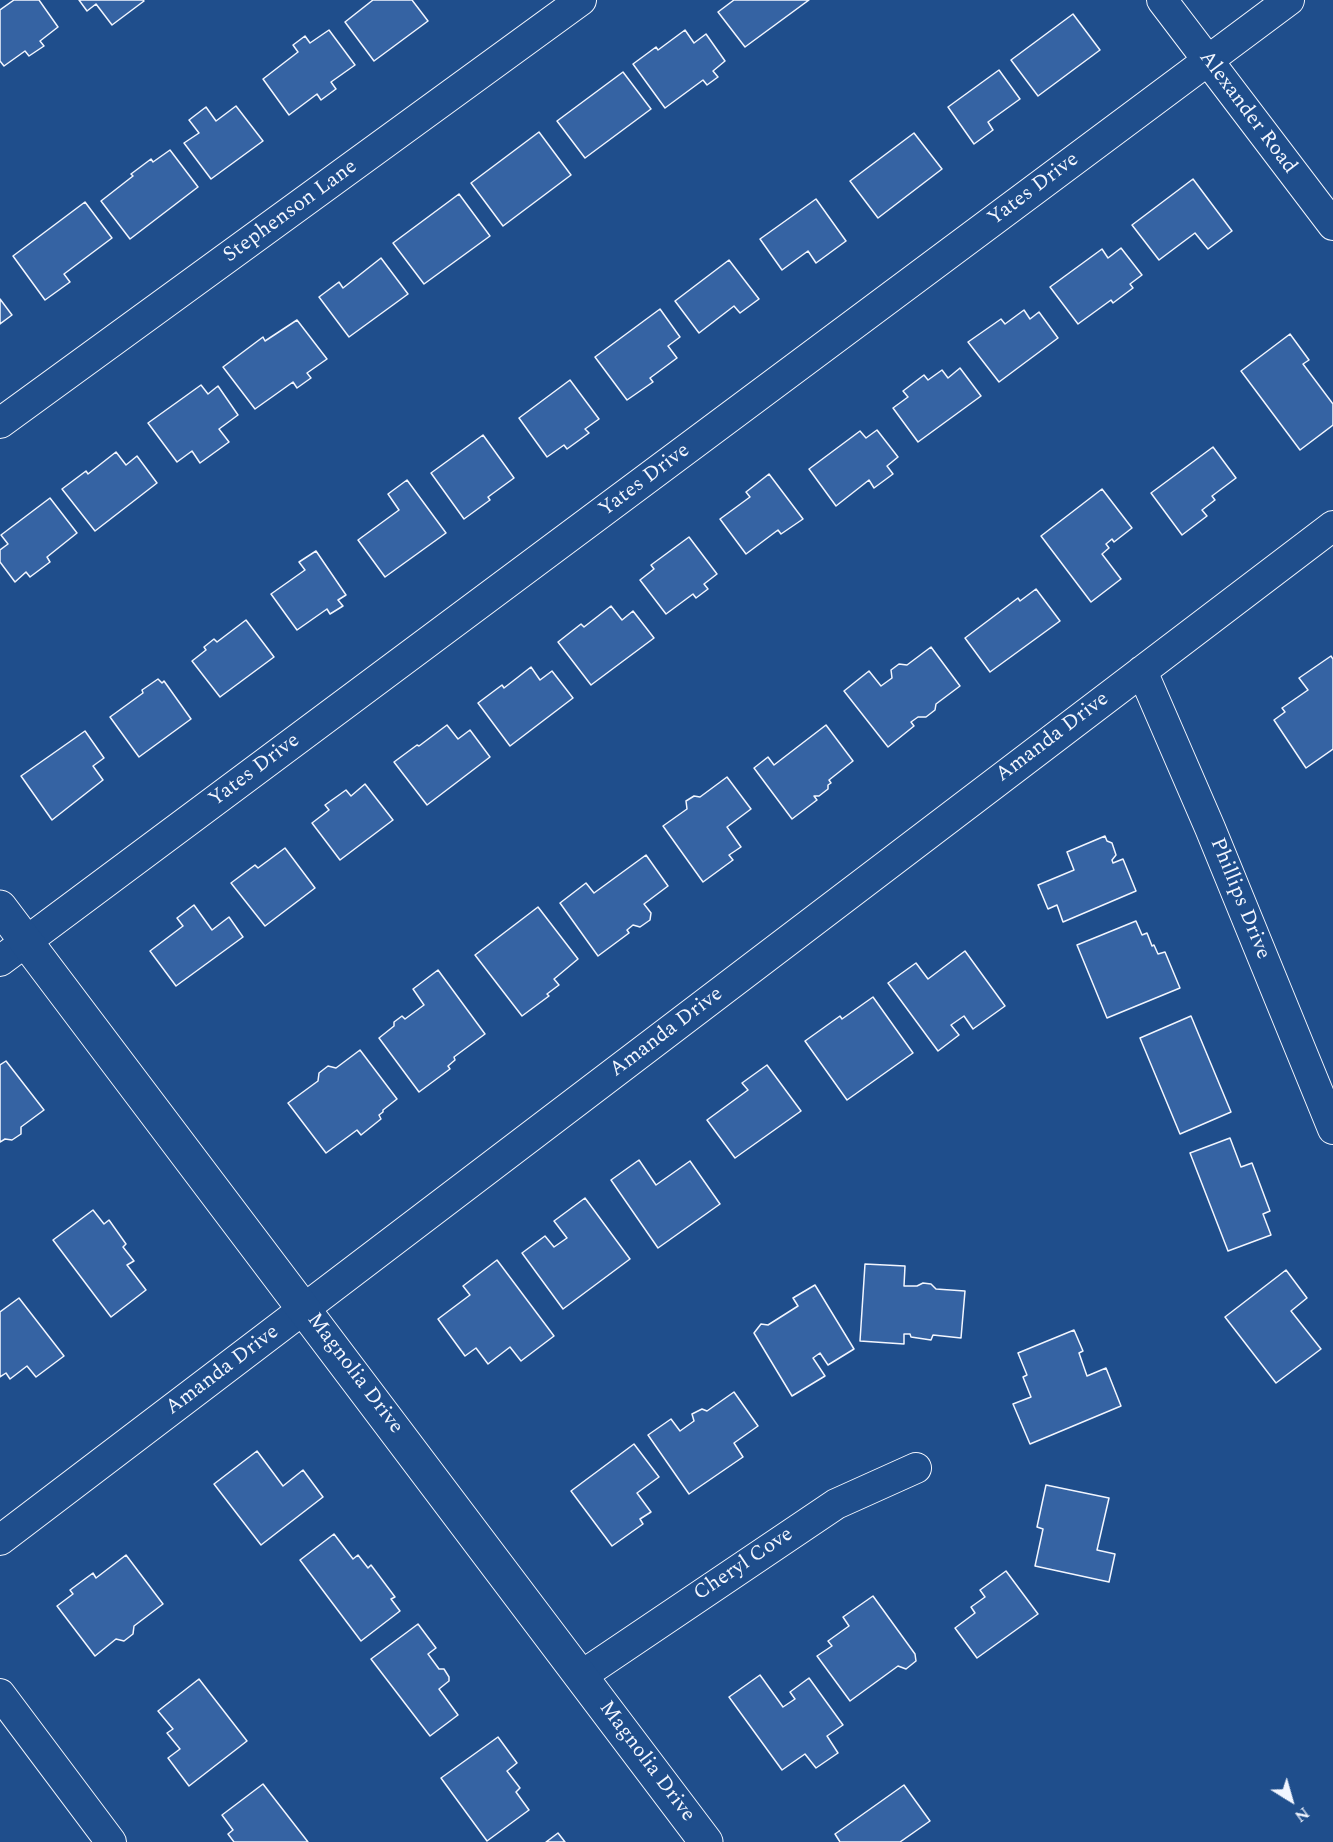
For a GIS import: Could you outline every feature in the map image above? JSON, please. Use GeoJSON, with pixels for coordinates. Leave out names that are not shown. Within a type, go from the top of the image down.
{"type":"FeatureCollection","features":[{"type":"Feature","properties":{"kind":"street","name":"Stephenson Lane"},"geometry":{"type":"LineString","coordinates":[[0,423],[581,0]]}},
{"type":"Feature","properties":{"kind":"street","name":"Alexander Road"},"geometry":{"type":"LineString","coordinates":[[1162,0],[1333,225]]}},
{"type":"Feature","properties":{"kind":"street","name":"Yates Drive"},"geometry":{"type":"LineString","coordinates":[[0,961],[1289,0]]}},
{"type":"Feature","properties":{"kind":"street","name":"Amanda Drive"},"geometry":{"type":"LineString","coordinates":[[0,1539],[1333,526]]}},
{"type":"Feature","properties":{"kind":"street","name":"Phillips Drive"},"geometry":{"type":"LineString","coordinates":[[1142,671],[1210,828],[1333,1129]]}},
{"type":"Feature","properties":{"kind":"street","name":"Magnolia Drive"},"geometry":{"type":"LineString","coordinates":[[0,907],[706,1842]]}},
{"type":"Feature","properties":{"kind":"street","name":"Cheryl Cove"},"geometry":{"type":"LineString","coordinates":[[581,1676],[836,1503],[900,1473],[916,1468]]}},
{"type":"Feature","properties":{"kind":"street"},"geometry":{"type":"LineString","coordinates":[[0,1694],[111,1842]]}},
{"type":"Feature","properties":{"kind":"building"},"geometry":{"type":"Polygon","coordinates":[[[14,0],[39,0],[58,27],[40,41],[44,46],[29,56],[25,51],[4,66],[0,61],[0,10],[14,0]]]}},
{"type":"Feature","properties":{"kind":"building"},"geometry":{"type":"Polygon","coordinates":[[[79,0],[144,1],[112,25],[96,4],[87,11],[79,0]]]}},
{"type":"Feature","properties":{"kind":"building"},"geometry":{"type":"Polygon","coordinates":[[[373,0],[412,0],[428,21],[374,61],[345,22],[373,0]]]}},
{"type":"Feature","properties":{"kind":"building"},"geometry":{"type":"Polygon","coordinates":[[[734,0],[809,0],[745,47],[718,12],[734,0]]]}},
{"type":"Feature","properties":{"kind":"building"},"geometry":{"type":"Polygon","coordinates":[[[1073,14],[1100,50],[1038,96],[1011,60],[1073,14]]]}},
{"type":"Feature","properties":{"kind":"building"},"geometry":{"type":"Polygon","coordinates":[[[329,30],[355,65],[331,82],[336,89],[321,100],[317,94],[289,115],[263,79],[298,52],[293,45],[305,36],[310,43],[329,30]]]}},
{"type":"Feature","properties":{"kind":"building"},"geometry":{"type":"Polygon","coordinates":[[[685,30],[694,43],[706,34],[725,61],[713,71],[718,77],[707,85],[703,80],[665,108],[633,64],[656,47],[658,50],[685,30]]]}},
{"type":"Feature","properties":{"kind":"building"},"geometry":{"type":"Polygon","coordinates":[[[999,70],[1020,99],[988,122],[993,130],[974,144],[948,107],[999,70]]]}},
{"type":"Feature","properties":{"kind":"building"},"geometry":{"type":"Polygon","coordinates":[[[623,72],[651,109],[585,158],[557,121],[623,72]]]}},
{"type":"Feature","properties":{"kind":"building"},"geometry":{"type":"Polygon","coordinates":[[[236,106],[263,141],[211,179],[184,143],[199,133],[189,120],[206,107],[216,121],[236,106]]]}},
{"type":"Feature","properties":{"kind":"building"},"geometry":{"type":"Polygon","coordinates":[[[539,132],[571,175],[503,226],[471,183],[539,132]]]}},
{"type":"Feature","properties":{"kind":"building"},"geometry":{"type":"Polygon","coordinates":[[[914,133],[942,169],[878,218],[850,181],[914,133]]]}},
{"type":"Feature","properties":{"kind":"building"},"geometry":{"type":"Polygon","coordinates":[[[170,150],[198,187],[130,239],[101,201],[151,159],[153,162],[170,150]]]}},
{"type":"Feature","properties":{"kind":"building"},"geometry":{"type":"Polygon","coordinates":[[[1193,179],[1232,231],[1208,249],[1195,233],[1159,260],[1132,225],[1193,179]]]}},
{"type":"Feature","properties":{"kind":"building"},"geometry":{"type":"Polygon","coordinates":[[[459,194],[490,236],[424,284],[393,243],[459,194]]]}},
{"type":"Feature","properties":{"kind":"building"},"geometry":{"type":"Polygon","coordinates":[[[816,199],[846,241],[816,263],[808,251],[782,270],[760,239],[816,199]]]}},
{"type":"Feature","properties":{"kind":"building"},"geometry":{"type":"Polygon","coordinates":[[[85,202],[112,238],[64,274],[70,282],[45,300],[13,256],[85,202]]]}},
{"type":"Feature","properties":{"kind":"building"},"geometry":{"type":"Polygon","coordinates":[[[1121,248],[1142,275],[1130,284],[1133,288],[1113,303],[1111,300],[1078,324],[1050,287],[1102,249],[1108,258],[1121,248]]]}},
{"type":"Feature","properties":{"kind":"building"},"geometry":{"type":"Polygon","coordinates":[[[381,258],[408,294],[349,337],[319,297],[339,282],[343,288],[381,258]]]}},
{"type":"Feature","properties":{"kind":"building"},"geometry":{"type":"Polygon","coordinates":[[[729,260],[759,299],[740,313],[734,306],[699,333],[675,301],[729,260]]]}},
{"type":"Feature","properties":{"kind":"building"},"geometry":{"type":"Polygon","coordinates":[[[0,299],[12,315],[0,324],[0,299]]]}},
{"type":"Feature","properties":{"kind":"building"},"geometry":{"type":"Polygon","coordinates":[[[660,309],[680,337],[668,346],[677,358],[650,378],[653,382],[627,400],[595,357],[660,309]]]}},
{"type":"Feature","properties":{"kind":"building"},"geometry":{"type":"Polygon","coordinates":[[[1024,310],[1030,319],[1039,312],[1058,338],[999,382],[968,342],[1001,319],[1005,324],[1024,310]]]}},
{"type":"Feature","properties":{"kind":"building"},"geometry":{"type":"Polygon","coordinates":[[[297,320],[327,359],[307,373],[311,378],[297,388],[293,382],[255,409],[223,367],[263,337],[265,341],[297,320]]]}},
{"type":"Feature","properties":{"kind":"building"},"geometry":{"type":"Polygon","coordinates":[[[1290,334],[1309,360],[1303,364],[1333,404],[1333,425],[1300,450],[1241,371],[1290,334]]]}},
{"type":"Feature","properties":{"kind":"building"},"geometry":{"type":"Polygon","coordinates":[[[960,368],[981,396],[918,442],[893,408],[908,397],[903,391],[924,375],[928,380],[942,370],[948,378],[960,368]]]}},
{"type":"Feature","properties":{"kind":"building"},"geometry":{"type":"Polygon","coordinates":[[[570,380],[599,419],[585,429],[589,433],[567,449],[564,445],[547,457],[519,418],[570,380]]]}},
{"type":"Feature","properties":{"kind":"building"},"geometry":{"type":"Polygon","coordinates":[[[201,385],[208,394],[218,386],[238,415],[219,429],[229,442],[200,463],[192,451],[177,462],[148,423],[201,385]]]}},
{"type":"Feature","properties":{"kind":"building"},"geometry":{"type":"Polygon","coordinates":[[[877,430],[898,457],[887,466],[893,474],[874,488],[869,480],[836,506],[809,469],[860,431],[866,438],[877,430]]]}},
{"type":"Feature","properties":{"kind":"building"},"geometry":{"type":"Polygon","coordinates":[[[483,435],[514,478],[464,519],[431,473],[483,435]]]}},
{"type":"Feature","properties":{"kind":"building"},"geometry":{"type":"Polygon","coordinates":[[[1213,447],[1236,478],[1212,496],[1215,500],[1202,510],[1207,516],[1182,535],[1151,493],[1213,447]]]}},
{"type":"Feature","properties":{"kind":"building"},"geometry":{"type":"Polygon","coordinates":[[[116,452],[126,465],[137,456],[157,483],[95,531],[62,489],[86,471],[88,474],[116,452]]]}},
{"type":"Feature","properties":{"kind":"building"},"geometry":{"type":"Polygon","coordinates":[[[769,474],[803,519],[781,534],[778,530],[746,554],[720,519],[750,497],[746,492],[769,474]]]}},
{"type":"Feature","properties":{"kind":"building"},"geometry":{"type":"Polygon","coordinates":[[[407,480],[446,533],[385,577],[358,540],[399,510],[388,494],[407,480]]]}},
{"type":"Feature","properties":{"kind":"building"},"geometry":{"type":"Polygon","coordinates":[[[1102,489],[1132,528],[1114,542],[1112,539],[1106,544],[1109,548],[1102,554],[1121,579],[1091,602],[1041,536],[1102,489]]]}},
{"type":"Feature","properties":{"kind":"building"},"geometry":{"type":"Polygon","coordinates":[[[50,498],[77,533],[47,557],[50,562],[30,577],[26,572],[15,582],[0,562],[0,550],[8,544],[1,535],[50,498]]]}},
{"type":"Feature","properties":{"kind":"building"},"geometry":{"type":"Polygon","coordinates":[[[689,537],[717,574],[704,584],[708,589],[696,598],[693,594],[666,614],[640,580],[654,569],[651,565],[689,537]]]}},
{"type":"Feature","properties":{"kind":"building"},"geometry":{"type":"Polygon","coordinates":[[[316,551],[346,595],[338,600],[343,606],[330,614],[327,609],[297,630],[271,594],[305,570],[299,562],[316,551]]]}},
{"type":"Feature","properties":{"kind":"building"},"geometry":{"type":"Polygon","coordinates":[[[1036,589],[1060,621],[990,672],[965,638],[1018,598],[1020,601],[1036,589]]]}},
{"type":"Feature","properties":{"kind":"building"},"geometry":{"type":"Polygon","coordinates":[[[611,606],[622,620],[633,611],[654,638],[591,685],[558,642],[581,624],[584,627],[611,606]]]}},
{"type":"Feature","properties":{"kind":"building"},"geometry":{"type":"Polygon","coordinates":[[[246,620],[274,657],[220,697],[192,661],[206,650],[204,647],[214,639],[217,642],[246,620]]]}},
{"type":"Feature","properties":{"kind":"building"},"geometry":{"type":"Polygon","coordinates":[[[931,647],[960,686],[936,704],[935,710],[926,717],[918,717],[911,722],[914,726],[888,747],[844,691],[869,671],[881,686],[892,678],[891,670],[899,664],[907,665],[931,647]]]}},
{"type":"Feature","properties":{"kind":"building"},"geometry":{"type":"Polygon","coordinates":[[[1331,656],[1333,659],[1333,749],[1306,768],[1274,720],[1285,712],[1282,708],[1308,690],[1299,678],[1331,656]]]}},
{"type":"Feature","properties":{"kind":"building"},"geometry":{"type":"Polygon","coordinates":[[[531,667],[540,680],[552,671],[573,698],[510,746],[478,703],[502,685],[504,688],[531,667]]]}},
{"type":"Feature","properties":{"kind":"building"},"geometry":{"type":"Polygon","coordinates":[[[158,679],[162,683],[164,681],[191,719],[139,757],[110,717],[158,679]]]}},
{"type":"Feature","properties":{"kind":"building"},"geometry":{"type":"Polygon","coordinates":[[[447,725],[458,739],[470,730],[490,757],[427,805],[394,762],[447,725]]]}},
{"type":"Feature","properties":{"kind":"building"},"geometry":{"type":"Polygon","coordinates":[[[826,725],[853,761],[829,780],[831,783],[828,789],[819,796],[814,796],[817,800],[792,819],[754,768],[768,757],[774,765],[826,725]]]}},
{"type":"Feature","properties":{"kind":"building"},"geometry":{"type":"Polygon","coordinates":[[[85,731],[104,758],[93,766],[103,780],[52,820],[21,776],[85,731]]]}},
{"type":"Feature","properties":{"kind":"building"},"geometry":{"type":"Polygon","coordinates":[[[727,777],[751,809],[727,827],[741,847],[729,855],[733,860],[703,882],[663,826],[687,809],[686,801],[694,796],[700,797],[727,777]]]}},
{"type":"Feature","properties":{"kind":"building"},"geometry":{"type":"Polygon","coordinates":[[[365,784],[393,820],[340,860],[312,823],[329,810],[325,805],[346,790],[351,796],[365,784]]]}},
{"type":"Feature","properties":{"kind":"building"},"geometry":{"type":"Polygon","coordinates":[[[1105,836],[1107,841],[1112,843],[1116,855],[1112,860],[1113,863],[1123,859],[1136,891],[1063,922],[1057,905],[1048,909],[1038,885],[1074,870],[1067,852],[1105,836]]]}},
{"type":"Feature","properties":{"kind":"building"},"geometry":{"type":"Polygon","coordinates":[[[285,848],[315,888],[265,926],[231,883],[255,865],[258,868],[285,848]]]}},
{"type":"Feature","properties":{"kind":"building"},"geometry":{"type":"Polygon","coordinates":[[[646,855],[668,886],[644,904],[651,913],[650,920],[640,927],[633,925],[627,930],[629,933],[598,956],[560,903],[586,883],[594,893],[646,855]]]}},
{"type":"Feature","properties":{"kind":"building"},"geometry":{"type":"Polygon","coordinates":[[[194,905],[212,930],[229,917],[243,937],[176,986],[150,951],[183,926],[177,918],[194,905]]]}},
{"type":"Feature","properties":{"kind":"building"},"geometry":{"type":"Polygon","coordinates":[[[538,907],[578,959],[554,979],[559,985],[547,994],[549,996],[522,1016],[475,955],[538,907]]]}},
{"type":"Feature","properties":{"kind":"building"},"geometry":{"type":"Polygon","coordinates":[[[1136,921],[1142,935],[1147,933],[1158,954],[1165,952],[1180,988],[1107,1018],[1077,945],[1136,921]]]}},
{"type":"Feature","properties":{"kind":"building"},"geometry":{"type":"Polygon","coordinates":[[[965,951],[1005,1006],[973,1029],[964,1016],[951,1025],[959,1035],[938,1051],[888,983],[916,963],[928,979],[965,951]]]}},
{"type":"Feature","properties":{"kind":"building"},"geometry":{"type":"Polygon","coordinates":[[[438,970],[485,1034],[454,1057],[455,1060],[448,1066],[450,1069],[419,1092],[379,1038],[402,1016],[405,1019],[424,1005],[413,989],[438,970]]]}},
{"type":"Feature","properties":{"kind":"building"},"geometry":{"type":"Polygon","coordinates":[[[873,997],[913,1053],[847,1100],[805,1041],[840,1016],[842,1019],[873,997]]]}},
{"type":"Feature","properties":{"kind":"building"},"geometry":{"type":"Polygon","coordinates":[[[1191,1016],[1231,1112],[1180,1134],[1140,1038],[1191,1016]]]}},
{"type":"Feature","properties":{"kind":"building"},"geometry":{"type":"Polygon","coordinates":[[[360,1050],[397,1099],[379,1115],[381,1119],[361,1135],[357,1130],[326,1153],[288,1103],[318,1081],[319,1073],[328,1066],[336,1068],[360,1050]]]}},
{"type":"Feature","properties":{"kind":"building"},"geometry":{"type":"Polygon","coordinates":[[[6,1061],[44,1110],[21,1127],[21,1134],[12,1140],[5,1139],[0,1142],[0,1065],[6,1061]]]}},
{"type":"Feature","properties":{"kind":"building"},"geometry":{"type":"Polygon","coordinates":[[[767,1065],[801,1111],[735,1158],[707,1120],[748,1090],[742,1083],[767,1065]]]}},
{"type":"Feature","properties":{"kind":"building"},"geometry":{"type":"Polygon","coordinates":[[[1230,1138],[1241,1167],[1252,1163],[1270,1211],[1263,1214],[1271,1235],[1228,1251],[1190,1153],[1230,1138]]]}},
{"type":"Feature","properties":{"kind":"building"},"geometry":{"type":"Polygon","coordinates":[[[639,1160],[656,1185],[690,1161],[720,1204],[658,1248],[611,1180],[639,1160]]]}},
{"type":"Feature","properties":{"kind":"building"},"geometry":{"type":"Polygon","coordinates":[[[585,1198],[630,1259],[563,1309],[522,1253],[545,1236],[554,1247],[567,1238],[554,1221],[585,1198]]]}},
{"type":"Feature","properties":{"kind":"building"},"geometry":{"type":"Polygon","coordinates":[[[93,1210],[104,1224],[109,1220],[126,1244],[123,1247],[134,1261],[127,1265],[146,1290],[111,1317],[53,1240],[93,1210]]]}},
{"type":"Feature","properties":{"kind":"building"},"geometry":{"type":"Polygon","coordinates":[[[497,1260],[554,1336],[521,1361],[510,1347],[488,1364],[476,1348],[465,1356],[438,1319],[470,1295],[463,1286],[497,1260]]]}},
{"type":"Feature","properties":{"kind":"building"},"geometry":{"type":"Polygon","coordinates":[[[865,1264],[905,1266],[904,1286],[917,1286],[923,1283],[931,1284],[936,1289],[965,1291],[961,1338],[933,1335],[931,1340],[904,1334],[904,1344],[860,1341],[865,1264]]]}},
{"type":"Feature","properties":{"kind":"building"},"geometry":{"type":"Polygon","coordinates":[[[1286,1270],[1307,1298],[1291,1311],[1321,1349],[1276,1383],[1225,1317],[1286,1270]]]}},
{"type":"Feature","properties":{"kind":"building"},"geometry":{"type":"Polygon","coordinates":[[[815,1285],[854,1349],[828,1365],[820,1353],[813,1358],[825,1376],[792,1396],[754,1333],[761,1324],[768,1325],[798,1306],[793,1298],[815,1285]]]}},
{"type":"Feature","properties":{"kind":"building"},"geometry":{"type":"Polygon","coordinates":[[[19,1298],[64,1356],[36,1377],[27,1366],[10,1379],[6,1373],[0,1377],[0,1312],[19,1298]]]}},
{"type":"Feature","properties":{"kind":"building"},"geometry":{"type":"Polygon","coordinates":[[[1074,1330],[1083,1351],[1079,1353],[1087,1376],[1106,1368],[1121,1406],[1030,1444],[1013,1404],[1031,1397],[1023,1377],[1027,1375],[1018,1353],[1074,1330]]]}},
{"type":"Feature","properties":{"kind":"building"},"geometry":{"type":"Polygon","coordinates":[[[734,1392],[758,1426],[734,1443],[743,1457],[689,1494],[648,1435],[671,1419],[680,1431],[694,1421],[692,1414],[702,1409],[707,1411],[734,1392]]]}},
{"type":"Feature","properties":{"kind":"building"},"geometry":{"type":"Polygon","coordinates":[[[634,1444],[659,1477],[637,1493],[651,1512],[640,1519],[643,1524],[612,1546],[571,1491],[634,1444]]]}},
{"type":"Feature","properties":{"kind":"building"},"geometry":{"type":"Polygon","coordinates":[[[257,1451],[283,1486],[303,1470],[323,1497],[261,1545],[214,1484],[257,1451]]]}},
{"type":"Feature","properties":{"kind":"building"},"geometry":{"type":"Polygon","coordinates":[[[1046,1485],[1109,1498],[1097,1550],[1115,1554],[1109,1582],[1035,1566],[1043,1529],[1037,1527],[1046,1485]]]}},
{"type":"Feature","properties":{"kind":"building"},"geometry":{"type":"Polygon","coordinates":[[[334,1534],[353,1559],[358,1555],[368,1568],[371,1565],[395,1597],[391,1599],[400,1611],[361,1641],[300,1560],[334,1534]]]}},
{"type":"Feature","properties":{"kind":"building"},"geometry":{"type":"Polygon","coordinates":[[[126,1555],[163,1604],[134,1626],[133,1634],[124,1641],[116,1639],[95,1656],[57,1606],[73,1594],[70,1590],[93,1573],[96,1578],[126,1555]]]}},
{"type":"Feature","properties":{"kind":"building"},"geometry":{"type":"Polygon","coordinates":[[[1006,1571],[1038,1614],[977,1658],[955,1628],[975,1613],[971,1607],[985,1597],[980,1590],[1006,1571]]]}},
{"type":"Feature","properties":{"kind":"building"},"geometry":{"type":"Polygon","coordinates":[[[873,1596],[915,1654],[916,1661],[906,1669],[898,1666],[850,1701],[817,1656],[832,1646],[828,1641],[849,1626],[843,1617],[873,1596]]]}},
{"type":"Feature","properties":{"kind":"building"},"geometry":{"type":"Polygon","coordinates":[[[418,1624],[436,1648],[428,1654],[439,1669],[444,1669],[449,1677],[449,1681],[439,1689],[458,1715],[430,1736],[371,1659],[418,1624]]]}},
{"type":"Feature","properties":{"kind":"building"},"geometry":{"type":"Polygon","coordinates":[[[760,1675],[783,1707],[795,1699],[790,1692],[809,1678],[843,1725],[827,1736],[838,1753],[816,1768],[805,1754],[782,1770],[729,1697],[760,1675]]]}},
{"type":"Feature","properties":{"kind":"building"},"geometry":{"type":"Polygon","coordinates":[[[199,1679],[247,1741],[189,1786],[168,1758],[180,1749],[167,1733],[173,1729],[158,1711],[199,1679]]]}},
{"type":"Feature","properties":{"kind":"building"},"geometry":{"type":"Polygon","coordinates":[[[498,1737],[517,1763],[507,1771],[520,1788],[516,1792],[529,1810],[487,1841],[441,1778],[498,1737]]]}},
{"type":"Feature","properties":{"kind":"building"},"geometry":{"type":"Polygon","coordinates":[[[263,1784],[308,1842],[234,1842],[228,1834],[233,1830],[222,1815],[263,1784]]]}},
{"type":"Feature","properties":{"kind":"building"},"geometry":{"type":"Polygon","coordinates":[[[904,1785],[930,1821],[900,1842],[840,1842],[835,1834],[904,1785]]]}},
{"type":"Feature","properties":{"kind":"building"},"geometry":{"type":"Polygon","coordinates":[[[558,1833],[565,1842],[546,1842],[558,1833]]]}}]}
